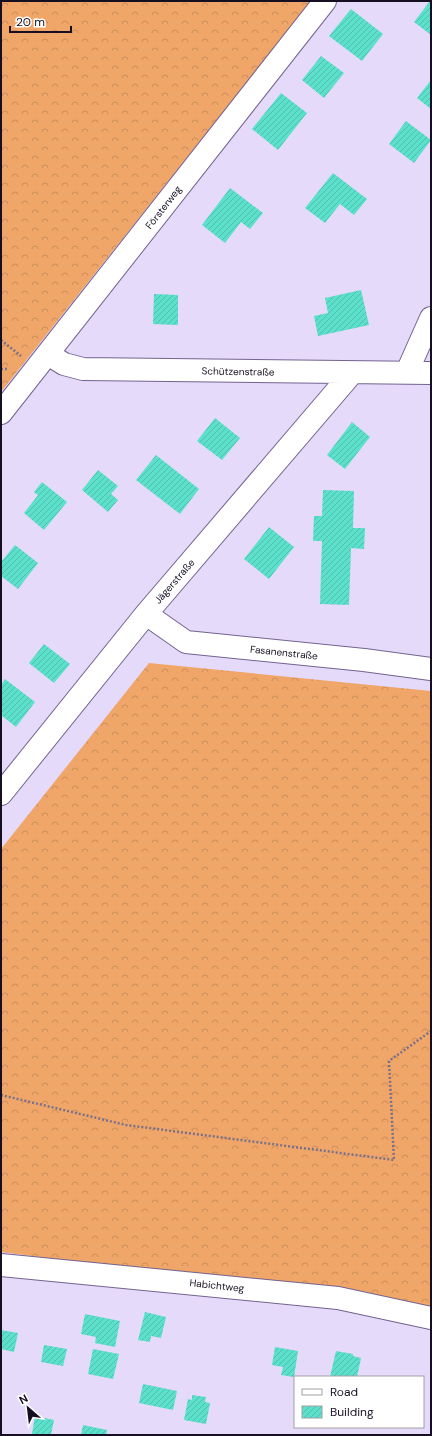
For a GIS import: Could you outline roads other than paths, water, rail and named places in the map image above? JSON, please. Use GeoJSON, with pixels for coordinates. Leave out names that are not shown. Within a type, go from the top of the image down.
{"type":"FeatureCollection","features":[{"type":"Feature","properties":{"kind":"street","name":"Försterweg"},"geometry":{"type":"LineString","coordinates":[[1,414],[325,1]]}},
{"type":"Feature","properties":{"kind":"street"},"geometry":{"type":"LineString","coordinates":[[407,372],[431,318]]}},
{"type":"Feature","properties":{"kind":"street","name":"Schützenstraße"},"geometry":{"type":"LineString","coordinates":[[48,354],[64,364],[83,369],[431,373]]}},
{"type":"Feature","properties":{"kind":"street","name":"Jägerstraße"},"geometry":{"type":"LineString","coordinates":[[1,794],[146,614],[352,373]]}},
{"type":"Feature","properties":{"kind":"street","name":"Fasanenstraße"},"geometry":{"type":"LineString","coordinates":[[146,614],[186,642],[364,660],[431,669]]}},
{"type":"Feature","properties":{"kind":"street","name":"Habichtweg"},"geometry":{"type":"LineString","coordinates":[[1,1265],[338,1298],[431,1318]]}}]}
